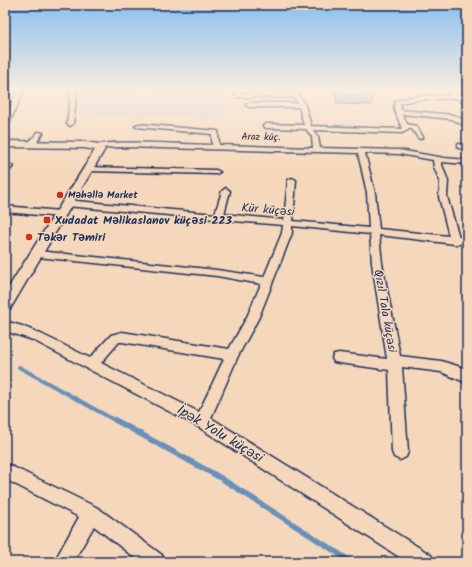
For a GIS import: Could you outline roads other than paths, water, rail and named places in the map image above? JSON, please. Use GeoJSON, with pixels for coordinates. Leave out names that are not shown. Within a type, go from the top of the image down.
{"type":"FeatureCollection","features":[{"type":"Feature","properties":{"kind":"street"},"geometry":{"type":"LineString","coordinates":[[5,126],[9,116]]}},
{"type":"Feature","properties":{"kind":"street"},"geometry":{"type":"LineString","coordinates":[[70,124],[71,116]]}},
{"type":"Feature","properties":{"kind":"street"},"geometry":{"type":"LineString","coordinates":[[305,116],[308,127],[315,137],[318,149]]}},
{"type":"Feature","properties":{"kind":"street"},"geometry":{"type":"LineString","coordinates":[[266,126],[402,131],[406,129],[400,116]]}},
{"type":"Feature","properties":{"kind":"street"},"geometry":{"type":"LineString","coordinates":[[448,116],[454,117],[467,125]]}},
{"type":"Feature","properties":{"kind":"street"},"geometry":{"type":"LineString","coordinates":[[138,126],[216,132],[215,147]]}},
{"type":"Feature","properties":{"kind":"street"},"geometry":{"type":"LineString","coordinates":[[404,126],[414,127],[420,137]]}},
{"type":"Feature","properties":{"kind":"street"},"geometry":{"type":"LineString","coordinates":[[31,144],[40,133]]}},
{"type":"Feature","properties":{"kind":"street","name":"Araz küç."},"geometry":{"type":"LineString","coordinates":[[5,144],[121,145],[399,152],[437,159],[467,162]]}},
{"type":"Feature","properties":{"kind":"street"},"geometry":{"type":"LineString","coordinates":[[5,305],[38,254],[66,203],[100,149],[99,146]]}},
{"type":"Feature","properties":{"kind":"street","name":"Qızıl Tala küçəsi"},"geometry":{"type":"LineString","coordinates":[[361,151],[371,193],[377,264],[395,363],[436,366],[465,374]]}},
{"type":"Feature","properties":{"kind":"street"},"geometry":{"type":"LineString","coordinates":[[437,159],[444,182],[443,197],[463,243]]}},
{"type":"Feature","properties":{"kind":"street"},"geometry":{"type":"LineString","coordinates":[[88,169],[216,172]]}},
{"type":"Feature","properties":{"kind":"street"},"geometry":{"type":"LineString","coordinates":[[202,421],[232,355],[253,317],[287,233],[292,180]]}},
{"type":"Feature","properties":{"kind":"street"},"geometry":{"type":"LineString","coordinates":[[218,218],[226,191]]}},
{"type":"Feature","properties":{"kind":"street","name":"Kür küçəsi"},"geometry":{"type":"LineString","coordinates":[[66,203],[218,218],[289,223],[463,243]]}},
{"type":"Feature","properties":{"kind":"street"},"geometry":{"type":"LineString","coordinates":[[5,210],[60,214]]}},
{"type":"Feature","properties":{"kind":"street"},"geometry":{"type":"LineString","coordinates":[[38,254],[217,273],[267,281]]}},
{"type":"Feature","properties":{"kind":"street","name":"İpək Yolu küçəsi"},"geometry":{"type":"LineString","coordinates":[[5,326],[18,329],[37,337],[202,421],[424,562]]}},
{"type":"Feature","properties":{"kind":"street"},"geometry":{"type":"LineString","coordinates":[[92,364],[115,338],[122,337],[232,355]]}},
{"type":"Feature","properties":{"kind":"street"},"geometry":{"type":"LineString","coordinates":[[339,358],[395,363],[400,452]]}},
{"type":"Feature","properties":{"kind":"street"},"geometry":{"type":"LineString","coordinates":[[5,471],[92,514],[155,562]]}},
{"type":"Feature","properties":{"kind":"street"},"geometry":{"type":"LineString","coordinates":[[63,562],[81,529],[92,514]]}},
{"type":"Feature","properties":{"kind":"waterway"},"geometry":{"type":"LineString","coordinates":[[19,367],[116,421]]}},
{"type":"Feature","properties":{"kind":"waterway"},"geometry":{"type":"LineString","coordinates":[[115,420],[219,477],[352,562]]}},
{"type":"Feature","properties":{"kind":"place","name":"Məhəllə Market"},"geometry":{"type":"Point","coordinates":[60,195]}},
{"type":"Feature","properties":{"kind":"place","name":"Xudadat Məlikaslanov küçəsi 223"},"geometry":{"type":"Point","coordinates":[47,220]}},
{"type":"Feature","properties":{"kind":"place","name":"Təkər Təmiri"},"geometry":{"type":"Point","coordinates":[29,237]}}]}
